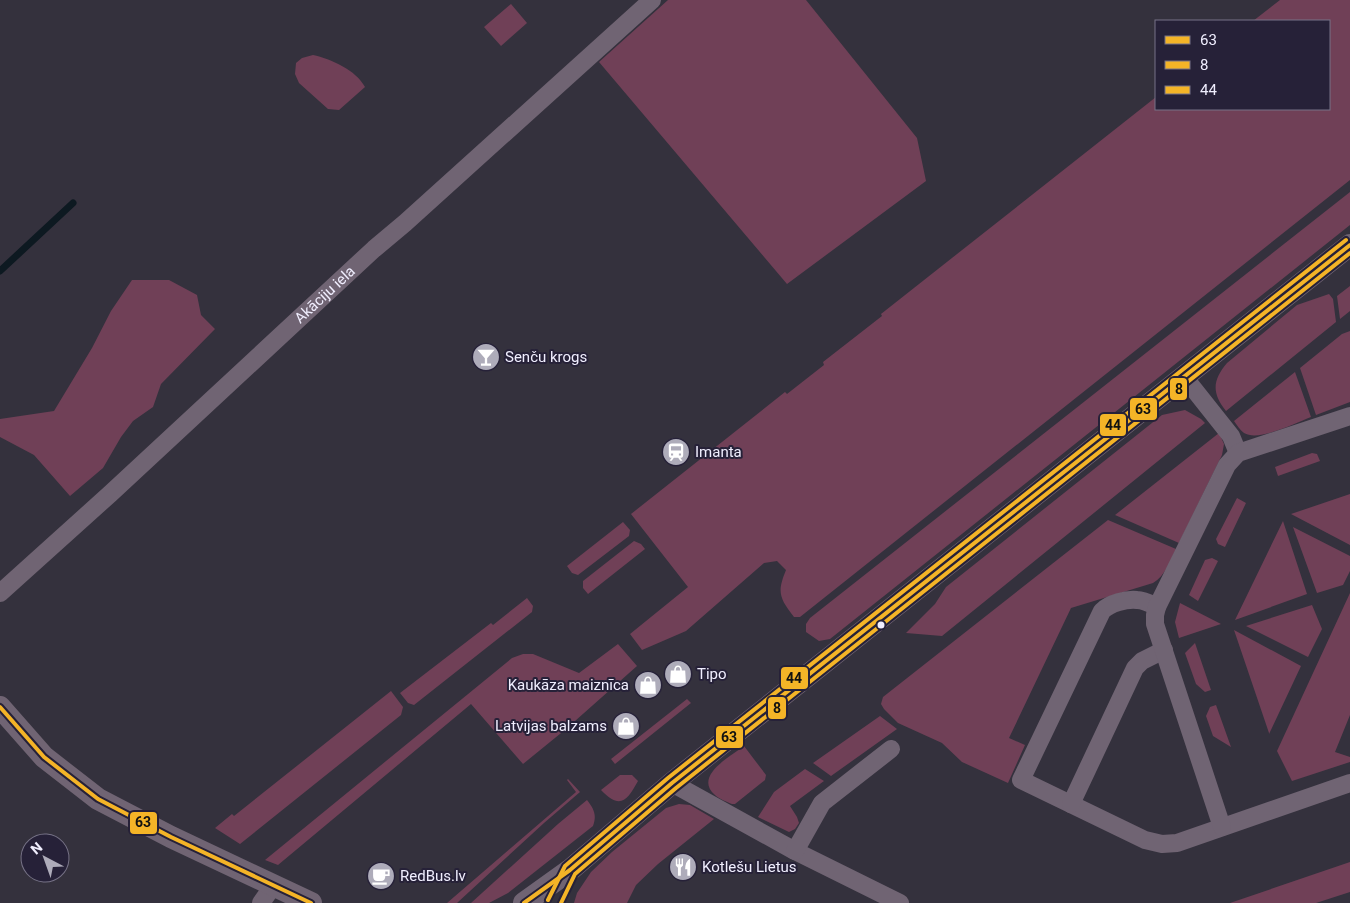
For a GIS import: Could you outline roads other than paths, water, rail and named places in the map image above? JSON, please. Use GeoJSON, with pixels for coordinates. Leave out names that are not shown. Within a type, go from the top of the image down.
{"type":"FeatureCollection","features":[{"type":"Feature","properties":{"kind":"street","name":"Akāciju iela"},"geometry":{"type":"LineString","coordinates":[[0,593],[374,250],[652,0]]}},
{"type":"Feature","properties":{"kind":"street"},"geometry":{"type":"LineString","coordinates":[[524,903],[570,870],[672,783],[1185,378],[1350,245]]}},
{"type":"Feature","properties":{"kind":"street"},"geometry":{"type":"LineString","coordinates":[[1185,378],[1231,436],[1238,453]]}},
{"type":"Feature","properties":{"kind":"street"},"geometry":{"type":"LineString","coordinates":[[1222,826],[1155,624],[1157,606],[1227,465],[1238,453],[1350,416]]}},
{"type":"Feature","properties":{"kind":"street"},"geometry":{"type":"LineString","coordinates":[[1157,606],[1138,600],[1127,600],[1107,607],[1102,611],[1021,780],[1145,840],[1162,844],[1177,842],[1350,783]]}},
{"type":"Feature","properties":{"kind":"street"},"geometry":{"type":"LineString","coordinates":[[1070,804],[1135,668],[1142,661],[1164,650]]}},
{"type":"Feature","properties":{"kind":"street"},"geometry":{"type":"LineString","coordinates":[[0,707],[44,757],[98,799],[171,837],[267,894],[311,903]]}},
{"type":"Feature","properties":{"kind":"street"},"geometry":{"type":"LineString","coordinates":[[795,851],[822,803],[891,748]]}},
{"type":"Feature","properties":{"kind":"street"},"geometry":{"type":"LineString","coordinates":[[672,783],[795,851],[900,903]]}},
{"type":"Feature","properties":{"kind":"street"},"geometry":{"type":"LineString","coordinates":[[554,903],[570,870]]}},
{"type":"Feature","properties":{"kind":"waterway"},"geometry":{"type":"LineString","coordinates":[[0,271],[73,203]]}},
{"type":"Feature","properties":{"kind":"place","name":"Senču krogs"},"geometry":{"type":"Point","coordinates":[486,357]}},
{"type":"Feature","properties":{"kind":"place","name":"Imanta"},"geometry":{"type":"Point","coordinates":[676,452]}},
{"type":"Feature","properties":{"kind":"place","name":"Tipo"},"geometry":{"type":"Point","coordinates":[678,674]}},
{"type":"Feature","properties":{"kind":"place","name":"Kaukāza maiznīca"},"geometry":{"type":"Point","coordinates":[648,685]}},
{"type":"Feature","properties":{"kind":"place","name":"Latvijas balzams"},"geometry":{"type":"Point","coordinates":[626,726]}},
{"type":"Feature","properties":{"kind":"place","name":"Kotlešu Lietus"},"geometry":{"type":"Point","coordinates":[683,867]}},
{"type":"Feature","properties":{"kind":"place","name":"RedBus.lv"},"geometry":{"type":"Point","coordinates":[381,876]}}]}
